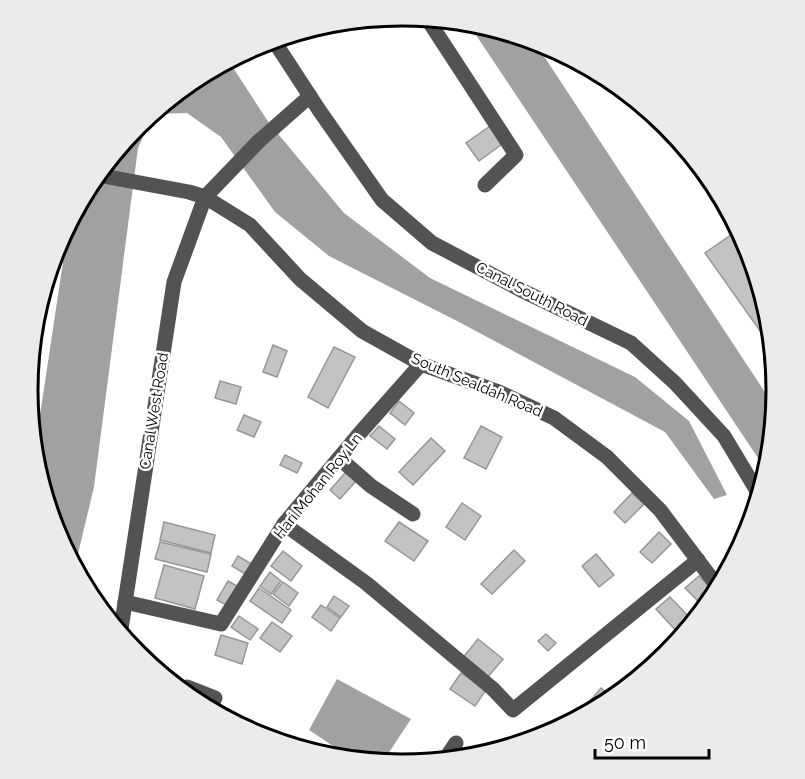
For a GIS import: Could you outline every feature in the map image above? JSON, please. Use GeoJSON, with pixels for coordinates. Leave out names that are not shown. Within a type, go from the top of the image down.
{"type":"FeatureCollection","features":[{"type":"Feature","properties":{"kind":"street"},"geometry":{"type":"LineString","coordinates":[[432,27],[516,155],[485,185]]}},
{"type":"Feature","properties":{"kind":"street","name":"Canal South Road"},"geometry":{"type":"LineString","coordinates":[[279,47],[382,200],[432,243],[523,291],[631,343],[675,383],[724,436],[754,485]]}},
{"type":"Feature","properties":{"kind":"street"},"geometry":{"type":"LineString","coordinates":[[205,197],[259,141],[310,96]]}},
{"type":"Feature","properties":{"kind":"street","name":"South Sealdah Road"},"geometry":{"type":"LineString","coordinates":[[107,177],[205,197],[250,225],[300,279],[362,331],[421,364],[500,392],[554,418],[607,457],[660,510],[713,580]]}},
{"type":"Feature","properties":{"kind":"street","name":"Canal West Road"},"geometry":{"type":"LineString","coordinates":[[122,621],[174,282],[205,197]]}},
{"type":"Feature","properties":{"kind":"street","name":"Hari Mohan Roy Ln"},"geometry":{"type":"LineString","coordinates":[[125,602],[221,624],[284,524],[421,364]]}},
{"type":"Feature","properties":{"kind":"street"},"geometry":{"type":"LineString","coordinates":[[339,458],[371,486],[413,514]]}},
{"type":"Feature","properties":{"kind":"street"},"geometry":{"type":"LineString","coordinates":[[284,524],[366,583],[493,689],[513,710],[698,560]]}},
{"type":"Feature","properties":{"kind":"street"},"geometry":{"type":"LineString","coordinates":[[200,692],[215,698],[214,701]]}},
{"type":"Feature","properties":{"kind":"shaded area"},"geometry":{"type":"Polygon","coordinates":[[[474,32],[542,53],[766,394],[760,461],[474,32]]]}},
{"type":"Feature","properties":{"kind":"shaded area"},"geometry":{"type":"Polygon","coordinates":[[[233,68],[269,123],[344,213],[430,278],[635,377],[689,421],[727,495],[714,499],[665,432],[457,321],[329,256],[275,212],[221,137],[187,113],[165,114],[200,87],[233,68]]]}},
{"type":"Feature","properties":{"kind":"shaded area"},"geometry":{"type":"Polygon","coordinates":[[[145,132],[138,148],[94,487],[78,554],[66,529],[51,484],[45,461],[40,418],[66,250],[87,207],[100,187],[145,132]]]}},
{"type":"Feature","properties":{"kind":"shaded area"},"geometry":{"type":"Polygon","coordinates":[[[337,679],[411,719],[388,753],[335,748],[309,730],[337,679]]]}},
{"type":"Feature","properties":{"kind":"building"},"geometry":{"type":"Polygon","coordinates":[[[493,124],[506,141],[479,161],[466,143],[493,124]]]}},
{"type":"Feature","properties":{"kind":"building"},"geometry":{"type":"Polygon","coordinates":[[[732,234],[747,272],[762,333],[705,253],[732,234]]]}},
{"type":"Feature","properties":{"kind":"building"},"geometry":{"type":"Polygon","coordinates":[[[273,345],[287,351],[277,377],[263,372],[273,345]]]}},
{"type":"Feature","properties":{"kind":"building"},"geometry":{"type":"Polygon","coordinates":[[[334,347],[355,357],[328,408],[308,397],[334,347]]]}},
{"type":"Feature","properties":{"kind":"building"},"geometry":{"type":"Polygon","coordinates":[[[220,381],[241,387],[236,404],[215,398],[220,381]]]}},
{"type":"Feature","properties":{"kind":"building"},"geometry":{"type":"Polygon","coordinates":[[[399,401],[414,413],[405,425],[390,413],[399,401]]]}},
{"type":"Feature","properties":{"kind":"building"},"geometry":{"type":"Polygon","coordinates":[[[244,415],[261,422],[254,437],[237,430],[244,415]]]}},
{"type":"Feature","properties":{"kind":"building"},"geometry":{"type":"Polygon","coordinates":[[[379,426],[395,439],[387,449],[370,436],[379,426]]]}},
{"type":"Feature","properties":{"kind":"building"},"geometry":{"type":"Polygon","coordinates":[[[481,426],[502,437],[486,469],[464,458],[481,426]]]}},
{"type":"Feature","properties":{"kind":"building"},"geometry":{"type":"Polygon","coordinates":[[[431,438],[445,451],[413,485],[399,472],[431,438]]]}},
{"type":"Feature","properties":{"kind":"building"},"geometry":{"type":"Polygon","coordinates":[[[285,455],[302,463],[297,473],[280,465],[285,455]]]}},
{"type":"Feature","properties":{"kind":"building"},"geometry":{"type":"Polygon","coordinates":[[[346,472],[356,481],[340,499],[330,490],[346,472]]]}},
{"type":"Feature","properties":{"kind":"building"},"geometry":{"type":"Polygon","coordinates":[[[632,493],[644,504],[625,523],[614,512],[632,493]]]}},
{"type":"Feature","properties":{"kind":"building"},"geometry":{"type":"Polygon","coordinates":[[[462,503],[481,516],[465,540],[446,527],[462,503]]]}},
{"type":"Feature","properties":{"kind":"building"},"geometry":{"type":"Polygon","coordinates":[[[164,522],[215,535],[211,553],[160,540],[164,522]]]}},
{"type":"Feature","properties":{"kind":"building"},"geometry":{"type":"Polygon","coordinates":[[[399,522],[428,541],[414,561],[385,541],[399,522]]]}},
{"type":"Feature","properties":{"kind":"building"},"geometry":{"type":"Polygon","coordinates":[[[659,532],[671,544],[652,563],[640,552],[659,532]]]}},
{"type":"Feature","properties":{"kind":"building"},"geometry":{"type":"Polygon","coordinates":[[[160,542],[211,554],[207,572],[155,559],[160,542]]]}},
{"type":"Feature","properties":{"kind":"building"},"geometry":{"type":"Polygon","coordinates":[[[514,550],[525,561],[492,594],[481,584],[514,550]]]}},
{"type":"Feature","properties":{"kind":"building"},"geometry":{"type":"Polygon","coordinates":[[[283,551],[302,566],[291,581],[271,566],[283,551]]]}},
{"type":"Feature","properties":{"kind":"building"},"geometry":{"type":"Polygon","coordinates":[[[596,554],[614,575],[599,587],[582,566],[596,554]]]}},
{"type":"Feature","properties":{"kind":"building"},"geometry":{"type":"Polygon","coordinates":[[[238,556],[253,565],[247,575],[232,566],[238,556]]]}},
{"type":"Feature","properties":{"kind":"building"},"geometry":{"type":"Polygon","coordinates":[[[164,565],[204,576],[195,609],[155,598],[164,565]]]}},
{"type":"Feature","properties":{"kind":"building"},"geometry":{"type":"Polygon","coordinates":[[[270,572],[281,581],[271,594],[260,586],[270,572]]]}},
{"type":"Feature","properties":{"kind":"building"},"geometry":{"type":"Polygon","coordinates":[[[699,576],[709,586],[698,601],[685,588],[699,576]]]}},
{"type":"Feature","properties":{"kind":"building"},"geometry":{"type":"Polygon","coordinates":[[[228,581],[239,587],[228,606],[217,600],[228,581]]]}},
{"type":"Feature","properties":{"kind":"building"},"geometry":{"type":"Polygon","coordinates":[[[283,582],[298,593],[289,606],[273,594],[283,582]]]}},
{"type":"Feature","properties":{"kind":"building"},"geometry":{"type":"Polygon","coordinates":[[[259,588],[291,610],[282,623],[250,601],[259,588]]]}},
{"type":"Feature","properties":{"kind":"building"},"geometry":{"type":"Polygon","coordinates":[[[334,596],[349,606],[341,617],[327,607],[334,596]]]}},
{"type":"Feature","properties":{"kind":"building"},"geometry":{"type":"Polygon","coordinates":[[[670,597],[688,615],[676,630],[656,609],[670,597]]]}},
{"type":"Feature","properties":{"kind":"building"},"geometry":{"type":"Polygon","coordinates":[[[321,605],[340,618],[331,631],[312,617],[321,605]]]}},
{"type":"Feature","properties":{"kind":"building"},"geometry":{"type":"Polygon","coordinates":[[[239,616],[258,629],[250,640],[231,627],[239,616]]]}},
{"type":"Feature","properties":{"kind":"building"},"geometry":{"type":"Polygon","coordinates":[[[272,622],[292,636],[280,652],[260,638],[272,622]]]}},
{"type":"Feature","properties":{"kind":"building"},"geometry":{"type":"Polygon","coordinates":[[[546,634],[556,643],[548,651],[538,641],[546,634]]]}},
{"type":"Feature","properties":{"kind":"building"},"geometry":{"type":"Polygon","coordinates":[[[221,635],[248,643],[242,664],[215,655],[221,635]]]}},
{"type":"Feature","properties":{"kind":"building"},"geometry":{"type":"Polygon","coordinates":[[[478,639],[503,659],[486,679],[462,659],[478,639]]]}},
{"type":"Feature","properties":{"kind":"building"},"geometry":{"type":"Polygon","coordinates":[[[461,673],[486,690],[475,706],[450,689],[461,673]]]}},
{"type":"Feature","properties":{"kind":"building"},"geometry":{"type":"Polygon","coordinates":[[[601,688],[605,692],[605,692],[590,702],[601,688]]]}}]}
